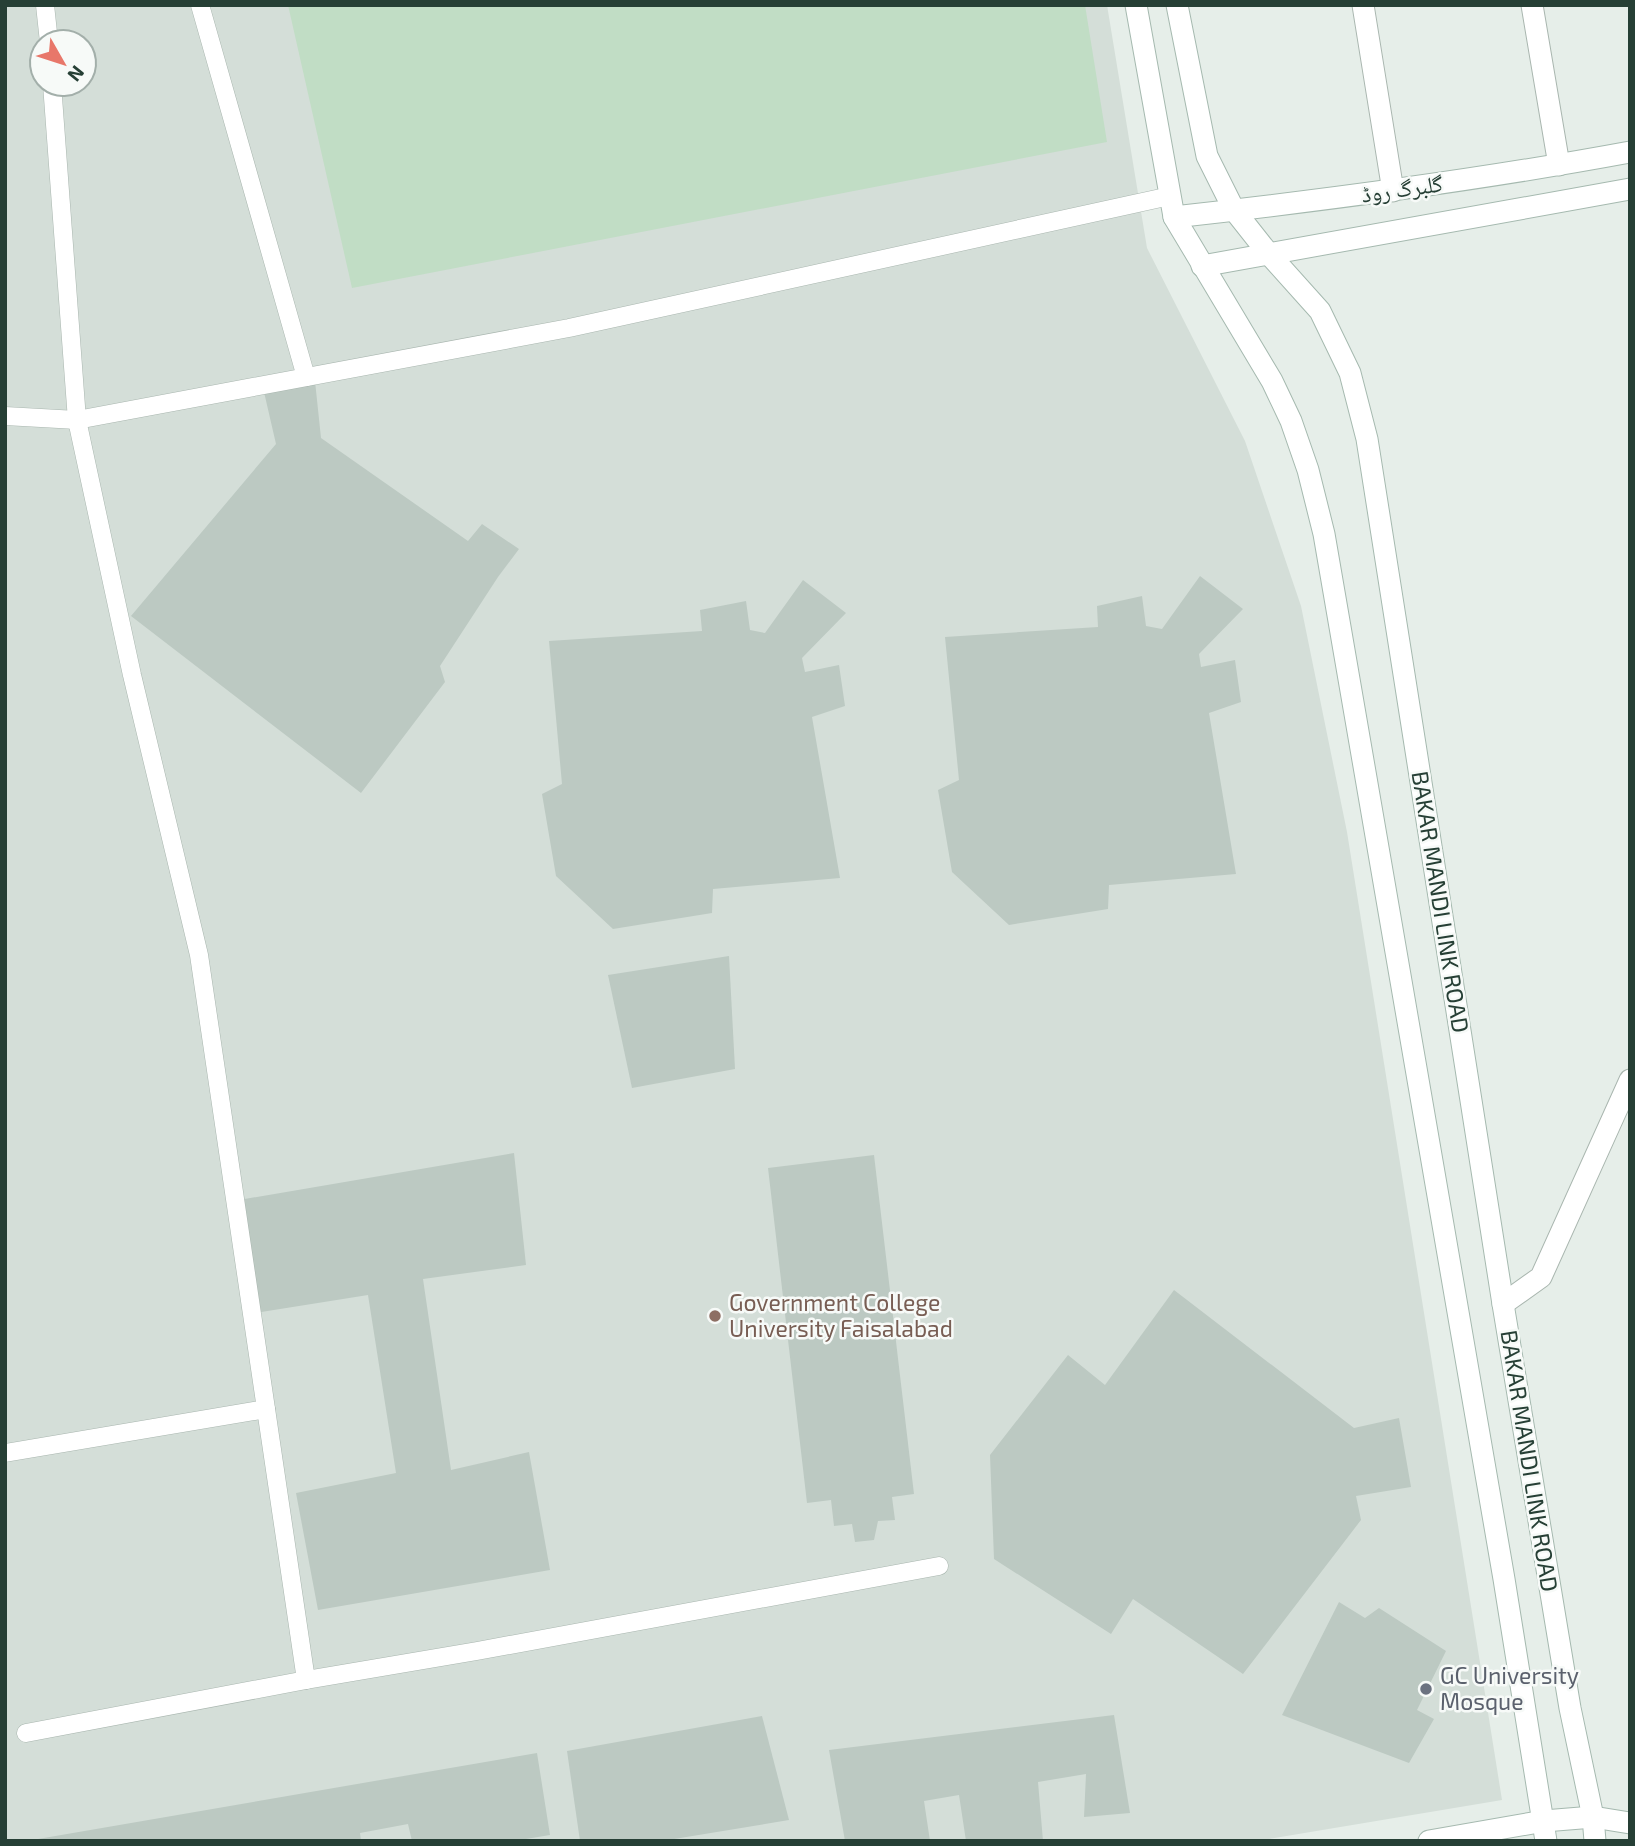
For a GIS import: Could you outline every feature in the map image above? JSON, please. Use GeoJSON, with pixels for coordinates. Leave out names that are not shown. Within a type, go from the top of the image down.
{"type":"FeatureCollection","features":[{"type":"Feature","properties":{"kind":"main road","name":"BAKAR MANDI LINK ROAD"},"geometry":{"type":"LineString","coordinates":[[1136,5],[1172,206],[1202,265],[1266,371],[1292,421],[1324,534],[1545,1831]]}},
{"type":"Feature","properties":{"kind":"main road","name":"BAKAR MANDI LINK ROAD"},"geometry":{"type":"LineString","coordinates":[[1177,5],[1207,156],[1234,210],[1268,253],[1320,310],[1350,373],[1367,439],[1503,1304],[1570,1708],[1595,1841]]}},
{"type":"Feature","properties":{"kind":"main road"},"geometry":{"type":"LineString","coordinates":[[1363,5],[1393,191]]}},
{"type":"Feature","properties":{"kind":"main road"},"geometry":{"type":"LineString","coordinates":[[1532,5],[1559,165]]}},
{"type":"Feature","properties":{"kind":"main road","name":"گلبرگ روڈ"},"geometry":{"type":"LineString","coordinates":[[1172,206],[1234,210],[1393,191],[1630,152]]}},
{"type":"Feature","properties":{"kind":"main road","name":"گلبرگ روڈ"},"geometry":{"type":"LineString","coordinates":[[1202,265],[1630,189]]}},
{"type":"Feature","properties":{"kind":"main road"},"geometry":{"type":"LineString","coordinates":[[1503,1304],[1541,1278],[1630,1080]]}},
{"type":"Feature","properties":{"kind":"main road"},"geometry":{"type":"LineString","coordinates":[[1429,1841],[1545,1831],[1592,1817],[1630,1823]]}},
{"type":"Feature","properties":{"kind":"main road"},"geometry":{"type":"LineString","coordinates":[[1601,1841],[1630,1831]]}},
{"type":"Feature","properties":{"kind":"lane"},"geometry":{"type":"LineString","coordinates":[[46,5],[48,28]]}},
{"type":"Feature","properties":{"kind":"lane"},"geometry":{"type":"LineString","coordinates":[[200,5],[306,377]]}},
{"type":"Feature","properties":{"kind":"lane"},"geometry":{"type":"LineString","coordinates":[[53,98],[77,420],[132,675],[199,955],[306,1680]]}},
{"type":"Feature","properties":{"kind":"lane"},"geometry":{"type":"LineString","coordinates":[[5,416],[77,420],[569,328],[1172,206]]}},
{"type":"Feature","properties":{"kind":"lane"},"geometry":{"type":"LineString","coordinates":[[5,1453],[266,1409]]}},
{"type":"Feature","properties":{"kind":"lane"},"geometry":{"type":"LineString","coordinates":[[26,1733],[939,1566]]}},
{"type":"Feature","properties":{"kind":"shaded area","name":"Government College University Faisalabad"},"geometry":{"type":"Polygon","coordinates":[[[5,5],[1107,5],[1147,248],[1245,441],[1301,606],[1347,832],[1502,1800],[1257,1841],[5,1841],[5,5]]]}},
{"type":"Feature","properties":{"kind":"green space"},"geometry":{"type":"Polygon","coordinates":[[[288,5],[1085,5],[1107,142],[352,288],[288,5]]]}},
{"type":"Feature","properties":{"kind":"building"},"geometry":{"type":"Polygon","coordinates":[[[315,381],[321,438],[468,541],[482,524],[519,549],[440,666],[445,682],[361,793],[131,616],[276,444],[264,392],[315,381]]]}},
{"type":"Feature","properties":{"kind":"building"},"geometry":{"type":"Polygon","coordinates":[[[1200,576],[1243,609],[1199,654],[1201,667],[1235,660],[1241,702],[1209,713],[1236,874],[1109,885],[1108,909],[1009,925],[952,872],[938,790],[959,780],[945,637],[1098,627],[1097,606],[1142,596],[1146,626],[1162,629],[1200,576]]]}},
{"type":"Feature","properties":{"kind":"building"},"geometry":{"type":"Polygon","coordinates":[[[803,580],[846,613],[802,658],[805,672],[839,665],[845,706],[812,717],[840,878],[713,889],[712,913],[613,929],[556,876],[542,794],[562,784],[549,641],[702,631],[700,610],[746,601],[750,630],[765,633],[803,580]]]}},
{"type":"Feature","properties":{"kind":"building"},"geometry":{"type":"Polygon","coordinates":[[[729,956],[735,1069],[632,1088],[608,975],[729,956]]]}},
{"type":"Feature","properties":{"kind":"building"},"geometry":{"type":"Polygon","coordinates":[[[514,1153],[526,1265],[423,1279],[451,1470],[529,1452],[550,1570],[318,1610],[296,1493],[396,1473],[368,1295],[255,1313],[239,1200],[514,1153]]]}},
{"type":"Feature","properties":{"kind":"building"},"geometry":{"type":"Polygon","coordinates":[[[874,1155],[914,1494],[892,1497],[895,1520],[878,1521],[874,1540],[855,1542],[852,1524],[834,1526],[831,1500],[807,1503],[768,1168],[874,1155]]]}},
{"type":"Feature","properties":{"kind":"building"},"geometry":{"type":"Polygon","coordinates":[[[1174,1290],[1354,1428],[1399,1418],[1411,1487],[1356,1496],[1361,1520],[1243,1674],[1133,1599],[1111,1634],[994,1559],[990,1455],[1068,1355],[1105,1385],[1174,1290]]]}},
{"type":"Feature","properties":{"kind":"building"},"geometry":{"type":"Polygon","coordinates":[[[1339,1602],[1365,1618],[1379,1608],[1446,1651],[1417,1710],[1434,1719],[1409,1763],[1282,1715],[1339,1602]]]}},
{"type":"Feature","properties":{"kind":"building"},"geometry":{"type":"Polygon","coordinates":[[[1114,1715],[1130,1813],[1084,1817],[1086,1774],[1038,1782],[1043,1841],[966,1841],[959,1795],[924,1801],[930,1841],[845,1841],[829,1750],[1114,1715]]]}},
{"type":"Feature","properties":{"kind":"building"},"geometry":{"type":"Polygon","coordinates":[[[762,1716],[789,1820],[662,1841],[580,1841],[567,1751],[762,1716]]]}},
{"type":"Feature","properties":{"kind":"building"},"geometry":{"type":"Polygon","coordinates":[[[537,1753],[550,1835],[514,1841],[412,1841],[408,1824],[360,1833],[361,1841],[38,1841],[38,1839],[537,1753]]]}},
{"type":"Feature","properties":{"kind":"place","name":"Government College University Faisalabad"},"geometry":{"type":"Point","coordinates":[715,1316]}},
{"type":"Feature","properties":{"kind":"place","name":"GC University Mosque"},"geometry":{"type":"Point","coordinates":[1426,1689]}}]}
